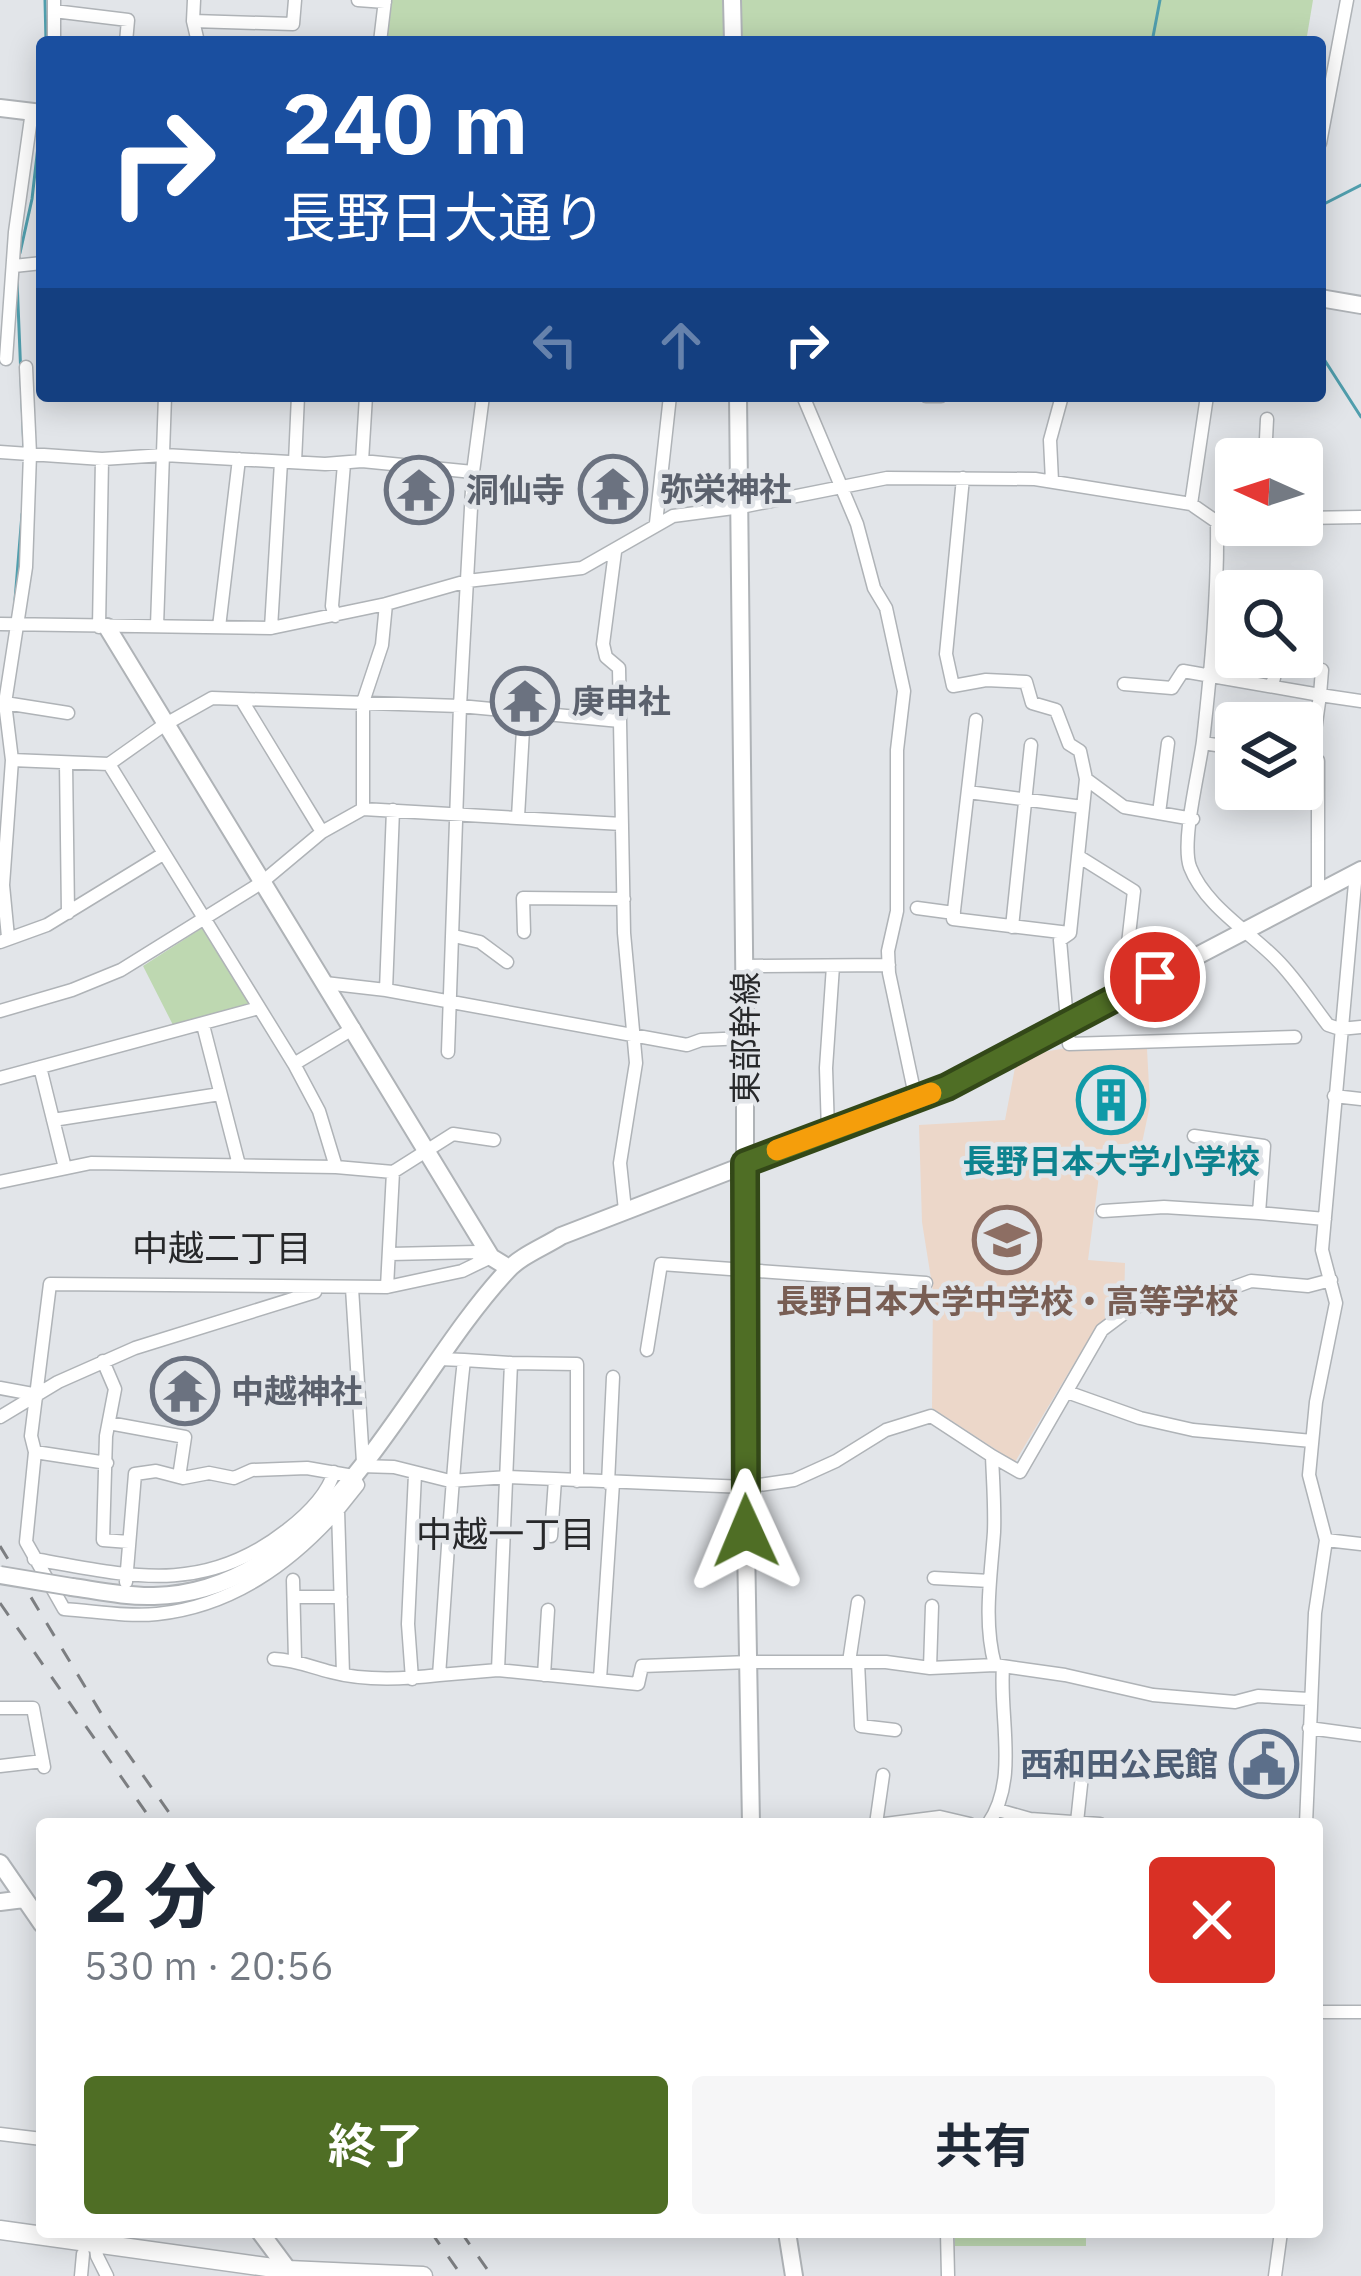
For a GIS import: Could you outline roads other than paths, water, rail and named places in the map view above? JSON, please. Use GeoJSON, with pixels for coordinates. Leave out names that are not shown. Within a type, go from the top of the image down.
{"type":"FeatureCollection","features":[{"type":"Feature","properties":{"kind":"main road"},"geometry":{"type":"LineString","coordinates":[[0,2230],[36,2236]]}},
{"type":"Feature","properties":{"kind":"main road"},"geometry":{"type":"LineString","coordinates":[[46,2238],[237,2276]]}},
{"type":"Feature","properties":{"kind":"main road"},"geometry":{"type":"LineString","coordinates":[[0,2242],[92,2246],[290,2273],[423,2276]]}},
{"type":"Feature","properties":{"kind":"street"},"geometry":{"type":"LineString","coordinates":[[194,0],[197,36]]}},
{"type":"Feature","properties":{"kind":"street"},"geometry":{"type":"LineString","coordinates":[[193,20],[293,24],[295,0]]}},
{"type":"Feature","properties":{"kind":"street"},"geometry":{"type":"LineString","coordinates":[[358,0],[385,1],[381,36]]}},
{"type":"Feature","properties":{"kind":"street"},"geometry":{"type":"LineString","coordinates":[[732,0],[733,36]]}},
{"type":"Feature","properties":{"kind":"street"},"geometry":{"type":"LineString","coordinates":[[1326,111],[1347,0]]}},
{"type":"Feature","properties":{"kind":"street"},"geometry":{"type":"LineString","coordinates":[[54,6],[128,20],[127,36]]}},
{"type":"Feature","properties":{"kind":"street"},"geometry":{"type":"LineString","coordinates":[[270,36],[271,24]]}},
{"type":"Feature","properties":{"kind":"street"},"geometry":{"type":"LineString","coordinates":[[0,108],[36,112]]}},
{"type":"Feature","properties":{"kind":"street"},"geometry":{"type":"LineString","coordinates":[[6,359],[19,213],[36,118]]}},
{"type":"Feature","properties":{"kind":"street"},"geometry":{"type":"LineString","coordinates":[[0,213],[19,213]]}},
{"type":"Feature","properties":{"kind":"street"},"geometry":{"type":"LineString","coordinates":[[14,266],[36,264]]}},
{"type":"Feature","properties":{"kind":"street"},"geometry":{"type":"LineString","coordinates":[[1326,299],[1361,305]]}},
{"type":"Feature","properties":{"kind":"street"},"geometry":{"type":"LineString","coordinates":[[26,367],[20,623],[3,737],[12,760],[1,885],[4,939],[46,925],[164,854]]}},
{"type":"Feature","properties":{"kind":"street"},"geometry":{"type":"LineString","coordinates":[[157,626],[165,402]]}},
{"type":"Feature","properties":{"kind":"street"},"geometry":{"type":"LineString","coordinates":[[271,628],[297,402]]}},
{"type":"Feature","properties":{"kind":"street"},"geometry":{"type":"LineString","coordinates":[[362,460],[366,402]]}},
{"type":"Feature","properties":{"kind":"street"},"geometry":{"type":"LineString","coordinates":[[448,1052],[466,581],[472,472],[482,402]]}},
{"type":"Feature","properties":{"kind":"street"},"geometry":{"type":"LineString","coordinates":[[656,523],[669,402]]}},
{"type":"Feature","properties":{"kind":"street","name":"東部幹線"},"geometry":{"type":"LineString","coordinates":[[739,402],[751,1818]]}},
{"type":"Feature","properties":{"kind":"street"},"geometry":{"type":"LineString","coordinates":[[806,402],[844,488],[874,587],[886,608],[904,691],[897,750],[897,911],[889,965],[916,1100]]}},
{"type":"Feature","properties":{"kind":"street"},"geometry":{"type":"LineString","coordinates":[[1052,481],[1050,440],[1060,402]]}},
{"type":"Feature","properties":{"kind":"street"},"geometry":{"type":"LineString","coordinates":[[1191,504],[1206,402]]}},
{"type":"Feature","properties":{"kind":"street"},"geometry":{"type":"LineString","coordinates":[[1266,438],[1267,419]]}},
{"type":"Feature","properties":{"kind":"street"},"geometry":{"type":"LineString","coordinates":[[0,452],[102,459],[164,455],[344,464],[362,460],[472,472]]}},
{"type":"Feature","properties":{"kind":"street"},"geometry":{"type":"LineString","coordinates":[[102,459],[103,627],[355,1028],[486,1260]]}},
{"type":"Feature","properties":{"kind":"street"},"geometry":{"type":"LineString","coordinates":[[219,627],[239,459]]}},
{"type":"Feature","properties":{"kind":"street"},"geometry":{"type":"LineString","coordinates":[[335,616],[344,464]]}},
{"type":"Feature","properties":{"kind":"street"},"geometry":{"type":"LineString","coordinates":[[0,624],[271,628],[386,604],[466,581],[565,572],[615,553],[656,523],[689,512],[741,507],[886,478],[1052,481],[1191,504],[1215,521]]}},
{"type":"Feature","properties":{"kind":"street"},"geometry":{"type":"LineString","coordinates":[[963,478],[946,654],[953,686],[986,680],[1026,682],[1032,703],[1056,710],[1069,744],[1080,751],[1086,779],[1070,933],[1060,940],[1069,1044],[1295,1037]]}},
{"type":"Feature","properties":{"kind":"street"},"geometry":{"type":"LineString","coordinates":[[1323,518],[1361,518]]}},
{"type":"Feature","properties":{"kind":"street"},"geometry":{"type":"LineString","coordinates":[[1217,546],[1218,582],[1203,743],[1187,834],[1188,863],[1196,880],[1242,931],[1278,960],[1328,1025],[1361,1027]]}},
{"type":"Feature","properties":{"kind":"street"},"geometry":{"type":"LineString","coordinates":[[615,553],[604,644],[606,657],[620,668],[624,899],[634,1090],[620,1163],[625,1210]]}},
{"type":"Feature","properties":{"kind":"street"},"geometry":{"type":"LineString","coordinates":[[363,808],[363,702],[382,645],[386,604]]}},
{"type":"Feature","properties":{"kind":"street"},"geometry":{"type":"LineString","coordinates":[[1272,686],[1278,661],[1322,670],[1312,759],[1318,761],[1318,892]]}},
{"type":"Feature","properties":{"kind":"street"},"geometry":{"type":"LineString","coordinates":[[1124,684],[1172,688],[1183,671],[1361,701]]}},
{"type":"Feature","properties":{"kind":"street"},"geometry":{"type":"LineString","coordinates":[[12,760],[109,764],[212,698],[460,706],[620,721]]}},
{"type":"Feature","properties":{"kind":"street"},"geometry":{"type":"LineString","coordinates":[[241,699],[322,832]]}},
{"type":"Feature","properties":{"kind":"street"},"geometry":{"type":"LineString","coordinates":[[5,703],[68,712]]}},
{"type":"Feature","properties":{"kind":"street"},"geometry":{"type":"LineString","coordinates":[[518,817],[524,712]]}},
{"type":"Feature","properties":{"kind":"street"},"geometry":{"type":"LineString","coordinates":[[976,720],[953,920],[1070,933]]}},
{"type":"Feature","properties":{"kind":"street"},"geometry":{"type":"LineString","coordinates":[[1159,813],[1168,743]]}},
{"type":"Feature","properties":{"kind":"street"},"geometry":{"type":"LineString","coordinates":[[1203,743],[1215,745]]}},
{"type":"Feature","properties":{"kind":"street"},"geometry":{"type":"LineString","coordinates":[[1012,927],[1031,746]]}},
{"type":"Feature","properties":{"kind":"street"},"geometry":{"type":"LineString","coordinates":[[67,763],[68,913]]}},
{"type":"Feature","properties":{"kind":"street"},"geometry":{"type":"LineString","coordinates":[[109,764],[294,1064],[319,1111],[336,1167]]}},
{"type":"Feature","properties":{"kind":"street"},"geometry":{"type":"LineString","coordinates":[[1086,779],[1124,807],[1192,818]]}},
{"type":"Feature","properties":{"kind":"street"},"geometry":{"type":"LineString","coordinates":[[968,792],[1083,807]]}},
{"type":"Feature","properties":{"kind":"street"},"geometry":{"type":"LineString","coordinates":[[0,1011],[106,978],[261,883],[322,832],[363,808],[622,824]]}},
{"type":"Feature","properties":{"kind":"street"},"geometry":{"type":"LineString","coordinates":[[386,990],[393,811]]}},
{"type":"Feature","properties":{"kind":"street"},"geometry":{"type":"LineString","coordinates":[[1078,856],[1134,891],[1126,962],[1136,968],[1137,987]]}},
{"type":"Feature","properties":{"kind":"street"},"geometry":{"type":"LineString","coordinates":[[0,1575],[156,1597],[221,1581],[264,1562],[299,1536],[359,1468],[509,1268],[561,1236],[971,1076],[1358,871]]}},
{"type":"Feature","properties":{"kind":"street"},"geometry":{"type":"LineString","coordinates":[[1306,1818],[1309,1699],[1326,1540],[1309,1474],[1336,1303],[1322,1250],[1358,871]]}},
{"type":"Feature","properties":{"kind":"street"},"geometry":{"type":"LineString","coordinates":[[524,932],[523,898],[624,899]]}},
{"type":"Feature","properties":{"kind":"street"},"geometry":{"type":"LineString","coordinates":[[916,908],[954,913]]}},
{"type":"Feature","properties":{"kind":"street"},"geometry":{"type":"LineString","coordinates":[[454,936],[480,942],[507,962]]}},
{"type":"Feature","properties":{"kind":"street"},"geometry":{"type":"LineString","coordinates":[[828,1131],[826,1068],[833,965]]}},
{"type":"Feature","properties":{"kind":"street"},"geometry":{"type":"LineString","coordinates":[[745,966],[889,965]]}},
{"type":"Feature","properties":{"kind":"street"},"geometry":{"type":"LineString","coordinates":[[325,983],[687,1045],[746,1038]]}},
{"type":"Feature","properties":{"kind":"street"},"geometry":{"type":"LineString","coordinates":[[0,1078],[259,1008]]}},
{"type":"Feature","properties":{"kind":"street"},"geometry":{"type":"LineString","coordinates":[[203,1025],[239,1165]]}},
{"type":"Feature","properties":{"kind":"street"},"geometry":{"type":"LineString","coordinates":[[294,1064],[355,1028]]}},
{"type":"Feature","properties":{"kind":"street"},"geometry":{"type":"LineString","coordinates":[[40,1067],[65,1168]]}},
{"type":"Feature","properties":{"kind":"street"},"geometry":{"type":"LineString","coordinates":[[53,1120],[220,1094]]}},
{"type":"Feature","properties":{"kind":"street"},"geometry":{"type":"LineString","coordinates":[[1334,1096],[1361,1099]]}},
{"type":"Feature","properties":{"kind":"street"},"geometry":{"type":"LineString","coordinates":[[0,1182],[91,1163],[393,1172],[453,1134],[494,1140]]}},
{"type":"Feature","properties":{"kind":"street"},"geometry":{"type":"LineString","coordinates":[[1194,1136],[1264,1146],[1259,1213]]}},
{"type":"Feature","properties":{"kind":"street"},"geometry":{"type":"LineString","coordinates":[[387,1287],[393,1172]]}},
{"type":"Feature","properties":{"kind":"street"},"geometry":{"type":"LineString","coordinates":[[1102,1210],[1164,1208],[1324,1219]]}},
{"type":"Feature","properties":{"kind":"street"},"geometry":{"type":"LineString","coordinates":[[390,1254],[477,1252],[509,1268]]}},
{"type":"Feature","properties":{"kind":"street"},"geometry":{"type":"LineString","coordinates":[[352,1288],[358,1485],[307,1545],[233,1594],[158,1614],[64,1609],[26,1542],[32,1436],[50,1284],[387,1287],[462,1271],[486,1260]]}},
{"type":"Feature","properties":{"kind":"street"},"geometry":{"type":"LineString","coordinates":[[647,1350],[661,1264],[926,1283]]}},
{"type":"Feature","properties":{"kind":"street"},"geometry":{"type":"LineString","coordinates":[[127,1578],[135,1474],[156,1471],[179,1477],[208,1473],[234,1478],[252,1470],[334,1472],[394,1467],[450,1481],[508,1478],[745,1487],[794,1480],[886,1430],[931,1417],[1020,1472],[1102,1330],[1148,1302],[1218,1293],[1251,1282],[1308,1286],[1331,1280]]}},
{"type":"Feature","properties":{"kind":"street"},"geometry":{"type":"LineString","coordinates":[[0,1417],[103,1361],[316,1292]]}},
{"type":"Feature","properties":{"kind":"street"},"geometry":{"type":"LineString","coordinates":[[439,1359],[577,1364],[577,1481]]}},
{"type":"Feature","properties":{"kind":"street"},"geometry":{"type":"LineString","coordinates":[[439,1675],[450,1553],[450,1481],[464,1360]]}},
{"type":"Feature","properties":{"kind":"street"},"geometry":{"type":"LineString","coordinates":[[103,1361],[115,1389],[103,1540],[129,1541]]}},
{"type":"Feature","properties":{"kind":"street"},"geometry":{"type":"LineString","coordinates":[[498,1670],[511,1363]]}},
{"type":"Feature","properties":{"kind":"street"},"geometry":{"type":"LineString","coordinates":[[600,1679],[613,1377]]}},
{"type":"Feature","properties":{"kind":"street"},"geometry":{"type":"LineString","coordinates":[[0,1388],[39,1396]]}},
{"type":"Feature","properties":{"kind":"street"},"geometry":{"type":"LineString","coordinates":[[1066,1392],[1140,1418],[1193,1430],[1312,1441]]}},
{"type":"Feature","properties":{"kind":"street"},"geometry":{"type":"LineString","coordinates":[[109,1423],[185,1437],[179,1477]]}},
{"type":"Feature","properties":{"kind":"street"},"geometry":{"type":"LineString","coordinates":[[34,1452],[107,1463]]}},
{"type":"Feature","properties":{"kind":"street"},"geometry":{"type":"LineString","coordinates":[[992,1456],[990,1648],[999,1666],[1004,1780],[992,1818]]}},
{"type":"Feature","properties":{"kind":"street"},"geometry":{"type":"LineString","coordinates":[[34,1559],[127,1578],[188,1576],[254,1554],[299,1520],[331,1483],[334,1472]]}},
{"type":"Feature","properties":{"kind":"street"},"geometry":{"type":"LineString","coordinates":[[412,1678],[409,1624],[415,1474]]}},
{"type":"Feature","properties":{"kind":"street"},"geometry":{"type":"LineString","coordinates":[[551,1536],[555,1480]]}},
{"type":"Feature","properties":{"kind":"street"},"geometry":{"type":"LineString","coordinates":[[338,1510],[343,1674]]}},
{"type":"Feature","properties":{"kind":"street"},"geometry":{"type":"LineString","coordinates":[[1326,1540],[1361,1544]]}},
{"type":"Feature","properties":{"kind":"street"},"geometry":{"type":"LineString","coordinates":[[934,1578],[990,1582]]}},
{"type":"Feature","properties":{"kind":"street"},"geometry":{"type":"LineString","coordinates":[[293,1580],[295,1660]]}},
{"type":"Feature","properties":{"kind":"street"},"geometry":{"type":"LineString","coordinates":[[294,1598],[341,1598]]}},
{"type":"Feature","properties":{"kind":"street"},"geometry":{"type":"LineString","coordinates":[[858,1602],[854,1662],[861,1726],[895,1730]]}},
{"type":"Feature","properties":{"kind":"street"},"geometry":{"type":"LineString","coordinates":[[931,1668],[932,1606]]}},
{"type":"Feature","properties":{"kind":"street"},"geometry":{"type":"LineString","coordinates":[[544,1675],[548,1610]]}},
{"type":"Feature","properties":{"kind":"street"},"geometry":{"type":"LineString","coordinates":[[274,1659],[343,1674],[412,1678],[498,1670],[638,1684],[642,1666],[854,1662],[931,1668],[999,1666],[1154,1695],[1235,1702],[1258,1696],[1309,1699]]}},
{"type":"Feature","properties":{"kind":"street"},"geometry":{"type":"LineString","coordinates":[[0,1708],[33,1708],[44,1764],[0,1766]]}},
{"type":"Feature","properties":{"kind":"street"},"geometry":{"type":"LineString","coordinates":[[1310,1728],[1361,1735]]}},
{"type":"Feature","properties":{"kind":"street"},"geometry":{"type":"LineString","coordinates":[[1077,1818],[1084,1757]]}},
{"type":"Feature","properties":{"kind":"street"},"geometry":{"type":"LineString","coordinates":[[881,1818],[883,1775]]}},
{"type":"Feature","properties":{"kind":"street"},"geometry":{"type":"LineString","coordinates":[[998,1810],[1026,1818]]}},
{"type":"Feature","properties":{"kind":"street"},"geometry":{"type":"LineString","coordinates":[[0,1863],[36,1916]]}},
{"type":"Feature","properties":{"kind":"street"},"geometry":{"type":"LineString","coordinates":[[0,1902],[24,1899]]}},
{"type":"Feature","properties":{"kind":"street"},"geometry":{"type":"LineString","coordinates":[[1323,2012],[1361,2012]]}},
{"type":"Feature","properties":{"kind":"street"},"geometry":{"type":"LineString","coordinates":[[0,2134],[36,2138]]}},
{"type":"Feature","properties":{"kind":"street"},"geometry":{"type":"LineString","coordinates":[[264,2238],[290,2273]]}},
{"type":"Feature","properties":{"kind":"street"},"geometry":{"type":"LineString","coordinates":[[788,2238],[794,2276]]}},
{"type":"Feature","properties":{"kind":"street"},"geometry":{"type":"LineString","coordinates":[[947,2238],[948,2276]]}},
{"type":"Feature","properties":{"kind":"street"},"geometry":{"type":"LineString","coordinates":[[1276,2276],[1279,2238]]}},
{"type":"Feature","properties":{"kind":"street"},"geometry":{"type":"LineString","coordinates":[[81,2276],[92,2246]]}},
{"type":"Feature","properties":{"kind":"street"},"geometry":{"type":"LineString","coordinates":[[92,2246],[107,2276]]}},
{"type":"Feature","properties":{"kind":"waterway"},"geometry":{"type":"LineString","coordinates":[[45,0],[46,36]]}},
{"type":"Feature","properties":{"kind":"waterway"},"geometry":{"type":"LineString","coordinates":[[1153,36],[1160,0]]}},
{"type":"Feature","properties":{"kind":"waterway"},"geometry":{"type":"LineString","coordinates":[[20,253],[36,164]]}},
{"type":"Feature","properties":{"kind":"waterway"},"geometry":{"type":"LineString","coordinates":[[1326,203],[1361,185]]}},
{"type":"Feature","properties":{"kind":"waterway"},"geometry":{"type":"LineString","coordinates":[[17,280],[24,450]]}},
{"type":"Feature","properties":{"kind":"waterway"},"geometry":{"type":"LineString","coordinates":[[1326,362],[1361,417]]}},
{"type":"Feature","properties":{"kind":"waterway"},"geometry":{"type":"LineString","coordinates":[[15,600],[22,514]]}},
{"type":"Feature","properties":{"kind":"railway"},"geometry":{"type":"LineString","coordinates":[[0,1546],[110,1728],[173,1818]]}},
{"type":"Feature","properties":{"kind":"railway"},"geometry":{"type":"LineString","coordinates":[[0,1603],[150,1818]]}},
{"type":"Feature","properties":{"kind":"railway"},"geometry":{"type":"LineString","coordinates":[[435,2238],[462,2276]]}},
{"type":"Feature","properties":{"kind":"railway"},"geometry":{"type":"LineString","coordinates":[[465,2238],[492,2276]]}},
{"type":"Feature","properties":{"kind":"place","name":"弥栄神社"},"geometry":{"type":"Point","coordinates":[613,489]}},
{"type":"Feature","properties":{"kind":"place","name":"洞仙寺"},"geometry":{"type":"Point","coordinates":[419,490]}},
{"type":"Feature","properties":{"kind":"place","name":"庚申社"},"geometry":{"type":"Point","coordinates":[525,701]}},
{"type":"Feature","properties":{"kind":"place","name":"長野日本大学小学校"},"geometry":{"type":"Point","coordinates":[1111,1100]}},
{"type":"Feature","properties":{"kind":"place","name":"長野日本大学中学校・高等学校"},"geometry":{"type":"Point","coordinates":[1007,1240]}},
{"type":"Feature","properties":{"kind":"place","name":"中越神社"},"geometry":{"type":"Point","coordinates":[185,1391]}},
{"type":"Feature","properties":{"kind":"place","name":"西和田公民館"},"geometry":{"type":"Point","coordinates":[1264,1764]}},
{"type":"Feature","properties":{"kind":"district","name":"中越二丁目"},"geometry":{"type":"Point","coordinates":[222,1248]}},
{"type":"Feature","properties":{"kind":"district","name":"中越一丁目"},"geometry":{"type":"Point","coordinates":[506,1534]}}]}
